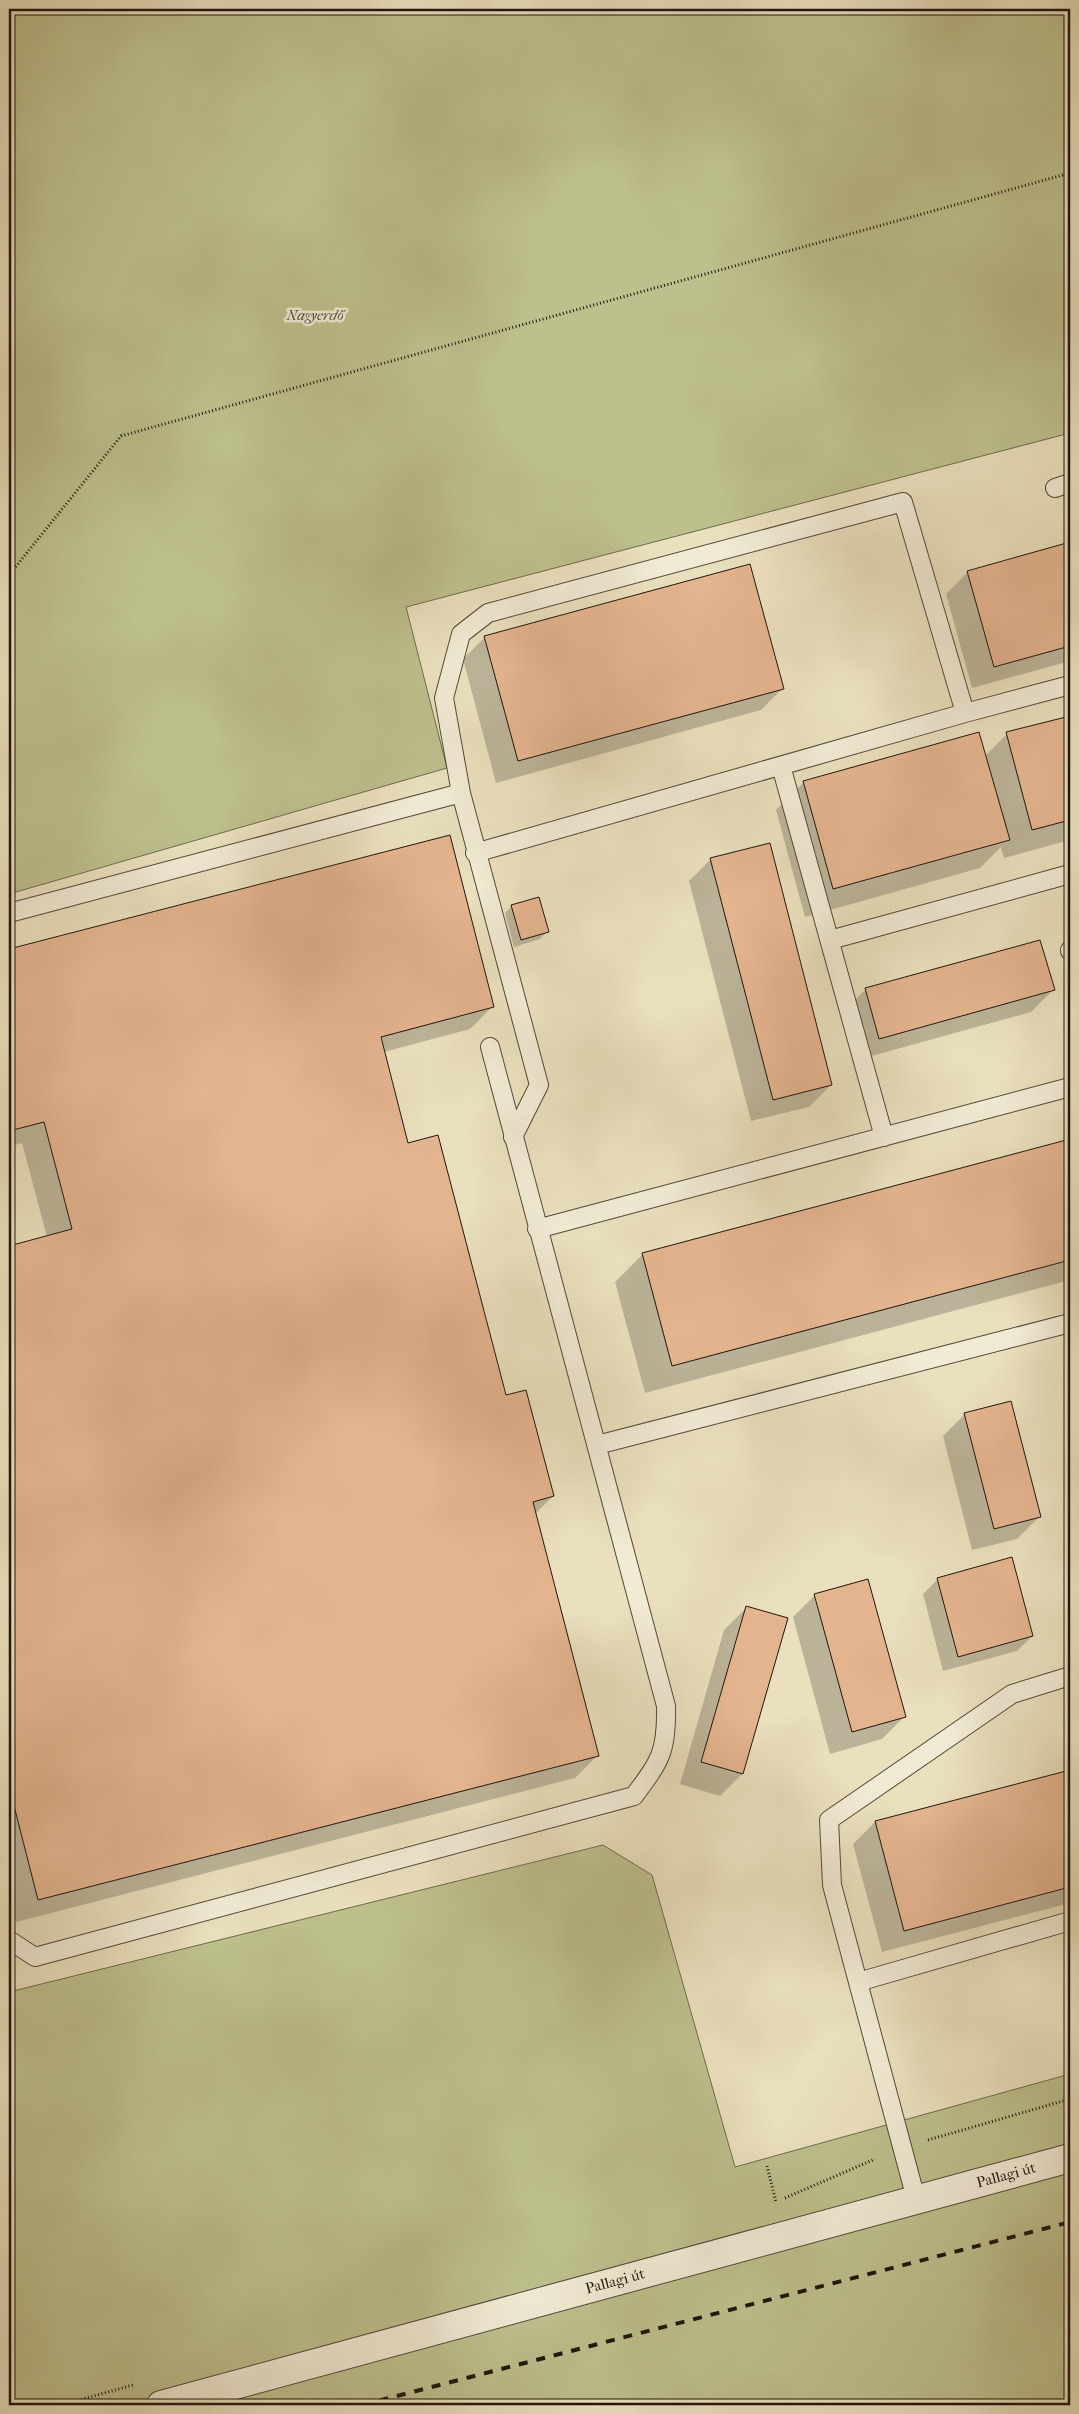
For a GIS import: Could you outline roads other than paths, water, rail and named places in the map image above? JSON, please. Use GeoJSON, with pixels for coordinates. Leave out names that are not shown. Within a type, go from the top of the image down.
{"type":"FeatureCollection","features":[{"type":"Feature","properties":{"kind":"street","name":"Pallagi út"},"geometry":{"type":"LineString","coordinates":[[161,2405],[1070,2158]]}},
{"type":"Feature","properties":{"kind":"lane"},"geometry":{"type":"LineString","coordinates":[[514,1137],[539,1085],[475,853],[461,793],[444,698],[461,634],[488,614],[904,502],[964,713]]}},
{"type":"Feature","properties":{"kind":"lane"},"geometry":{"type":"LineString","coordinates":[[475,853],[964,713],[1070,685]]}},
{"type":"Feature","properties":{"kind":"lane"},"geometry":{"type":"LineString","coordinates":[[781,766],[884,1137]]}},
{"type":"Feature","properties":{"kind":"lane"},"geometry":{"type":"LineString","coordinates":[[9,913],[461,793]]}},
{"type":"Feature","properties":{"kind":"lane"},"geometry":{"type":"LineString","coordinates":[[830,940],[1070,874]]}},
{"type":"Feature","properties":{"kind":"lane"},"geometry":{"type":"LineString","coordinates":[[9,1940],[34,1957],[634,1796],[658,1764],[667,1735],[666,1706],[598,1446],[537,1229],[490,1047]]}},
{"type":"Feature","properties":{"kind":"lane"},"geometry":{"type":"LineString","coordinates":[[537,1229],[1070,1088]]}},
{"type":"Feature","properties":{"kind":"lane"},"geometry":{"type":"LineString","coordinates":[[598,1446],[1070,1324]]}},
{"type":"Feature","properties":{"kind":"lane"},"geometry":{"type":"LineString","coordinates":[[916,2199],[832,1885],[829,1820],[1012,1694],[1070,1676]]}},
{"type":"Feature","properties":{"kind":"lane"},"geometry":{"type":"LineString","coordinates":[[858,1982],[1070,1921]]}},
{"type":"Feature","properties":{"kind":"railway"},"geometry":{"type":"LineString","coordinates":[[362,2405],[1070,2222]]}},
{"type":"Feature","properties":{"kind":"park label","name":"Nagyerdő"},"geometry":{"type":"Point","coordinates":[315,315]}}]}
